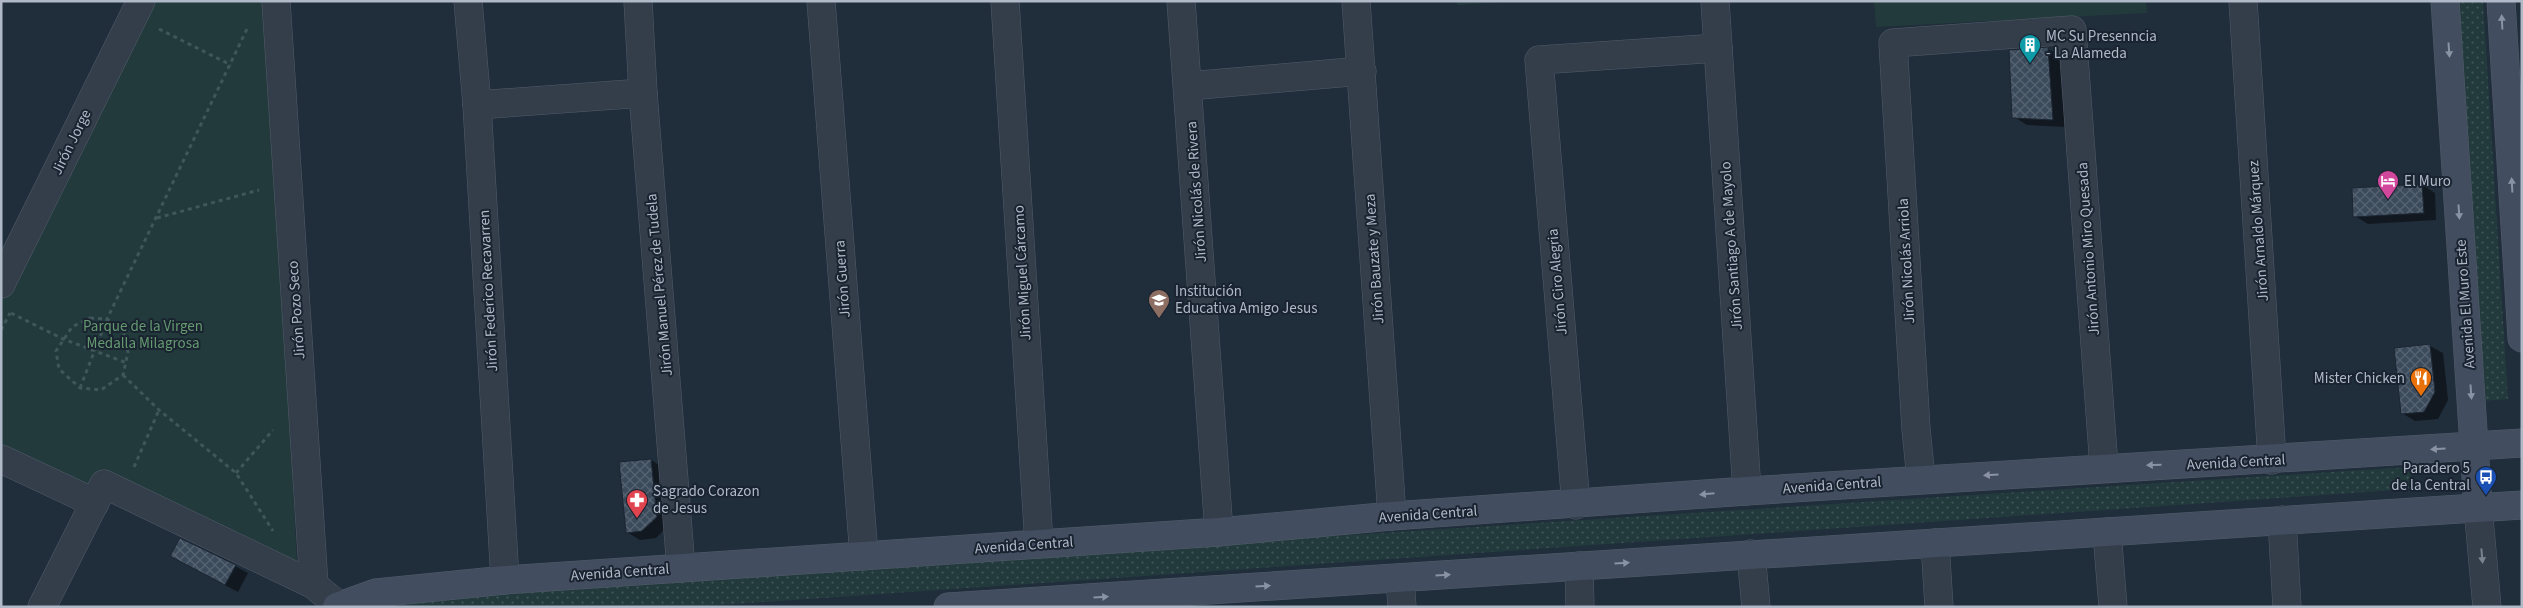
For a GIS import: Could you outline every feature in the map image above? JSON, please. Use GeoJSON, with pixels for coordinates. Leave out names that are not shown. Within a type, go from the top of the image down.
{"type":"FeatureCollection","features":[{"type":"Feature","properties":{"kind":"main road","name":"Avenida El Muro Este"},"geometry":{"type":"LineString","coordinates":[[2445,1],[2478,507]]}},
{"type":"Feature","properties":{"kind":"main road"},"geometry":{"type":"LineString","coordinates":[[2501,1],[2522,338]]}},
{"type":"Feature","properties":{"kind":"main road","name":"Avenida Central"},"geometry":{"type":"LineString","coordinates":[[339,606],[376,593],[505,580],[1219,532],[1392,516],[1576,505],[1921,479],[2522,444]]}},
{"type":"Feature","properties":{"kind":"main road"},"geometry":{"type":"LineString","coordinates":[[948,607],[1228,598],[1400,578],[2522,505]]}},
{"type":"Feature","properties":{"kind":"street","name":"Jirón Pozo Seco"},"geometry":{"type":"LineString","coordinates":[[276,1],[314,584]]}},
{"type":"Feature","properties":{"kind":"street","name":"Jirón Federico Recavarren"},"geometry":{"type":"LineString","coordinates":[[468,1],[477,106],[505,580]]}},
{"type":"Feature","properties":{"kind":"street","name":"Jirón Manuel Pérez de Tudela"},"geometry":{"type":"LineString","coordinates":[[638,1],[643,94],[681,568]]}},
{"type":"Feature","properties":{"kind":"street","name":"Jirón Guerra"},"geometry":{"type":"LineString","coordinates":[[821,1],[864,556]]}},
{"type":"Feature","properties":{"kind":"street","name":"Jirón Miguel Cárcamo"},"geometry":{"type":"LineString","coordinates":[[1006,1],[1039,544]]}},
{"type":"Feature","properties":{"kind":"street","name":"Jirón Nicolás de Rivera"},"geometry":{"type":"LineString","coordinates":[[1181,1],[1219,532]]}},
{"type":"Feature","properties":{"kind":"street","name":"Jirón Bauzate y Meza"},"geometry":{"type":"LineString","coordinates":[[1356,1],[1392,516]]}},
{"type":"Feature","properties":{"kind":"street","name":"Jirón Santiago A de Mayolo"},"geometry":{"type":"LineString","coordinates":[[1715,1],[1747,491]]}},
{"type":"Feature","properties":{"kind":"street","name":"Jirón Arnaldo Márquez"},"geometry":{"type":"LineString","coordinates":[[2243,1],[2272,460]]}},
{"type":"Feature","properties":{"kind":"street","name":"Jirón Jorge"},"geometry":{"type":"LineString","coordinates":[[1,284],[146,14]]}},
{"type":"Feature","properties":{"kind":"street","name":"Jirón Nicolás Arriola"},"geometry":{"type":"LineString","coordinates":[[1921,479],[1916,429],[1893,42],[2072,30]]}},
{"type":"Feature","properties":{"kind":"street","name":"Jirón Antonio Miro Quesada"},"geometry":{"type":"LineString","coordinates":[[2072,30],[2104,468]]}},
{"type":"Feature","properties":{"kind":"street","name":"Jirón Ciro Alegria"},"geometry":{"type":"LineString","coordinates":[[1576,505],[1539,60],[1718,48]]}},
{"type":"Feature","properties":{"kind":"street"},"geometry":{"type":"LineString","coordinates":[[1188,86],[1362,71]]}},
{"type":"Feature","properties":{"kind":"street"},"geometry":{"type":"LineString","coordinates":[[477,106],[643,94]]}},
{"type":"Feature","properties":{"kind":"street"},"geometry":{"type":"LineString","coordinates":[[1,459],[107,493],[314,584],[339,606]]}},
{"type":"Feature","properties":{"kind":"street"},"geometry":{"type":"LineString","coordinates":[[42,607],[107,493]]}},
{"type":"Feature","properties":{"kind":"street","name":"Avenida El Muro Este"},"geometry":{"type":"LineString","coordinates":[[2478,507],[2487,607]]}},
{"type":"Feature","properties":{"kind":"street"},"geometry":{"type":"LineString","coordinates":[[2282,520],[2287,607]]}},
{"type":"Feature","properties":{"kind":"street"},"geometry":{"type":"LineString","coordinates":[[2107,532],[2113,607]]}},
{"type":"Feature","properties":{"kind":"street"},"geometry":{"type":"LineString","coordinates":[[1935,543],[1939,607]]}},
{"type":"Feature","properties":{"kind":"street"},"geometry":{"type":"LineString","coordinates":[[1751,554],[1756,607]]}},
{"type":"Feature","properties":{"kind":"street"},"geometry":{"type":"LineString","coordinates":[[1579,566],[1580,607]]}},
{"type":"Feature","properties":{"kind":"street"},"geometry":{"type":"LineString","coordinates":[[1400,578],[1402,607]]}},
{"type":"Feature","properties":{"kind":"path"},"geometry":{"type":"LineString","coordinates":[[146,14],[230,65]]}},
{"type":"Feature","properties":{"kind":"path"},"geometry":{"type":"LineString","coordinates":[[80,388],[107,319],[248,25]]}},
{"type":"Feature","properties":{"kind":"path"},"geometry":{"type":"LineString","coordinates":[[156,218],[266,188]]}},
{"type":"Feature","properties":{"kind":"path"},"geometry":{"type":"LineString","coordinates":[[10,312],[63,339],[127,363]]}},
{"type":"Feature","properties":{"kind":"path"},"geometry":{"type":"LineString","coordinates":[[90,318],[107,319],[123,330],[128,352],[127,363],[122,375],[101,390],[80,388],[60,369],[56,350],[63,339],[72,327],[90,318]]}},
{"type":"Feature","properties":{"kind":"path"},"geometry":{"type":"LineString","coordinates":[[122,375],[159,410],[236,473],[276,537]]}},
{"type":"Feature","properties":{"kind":"path"},"geometry":{"type":"LineString","coordinates":[[107,493],[159,410]]}},
{"type":"Feature","properties":{"kind":"path"},"geometry":{"type":"LineString","coordinates":[[236,473],[280,423]]}},
{"type":"Feature","properties":{"kind":"green space","name":"Parque de la Virgen Medalla Milagrosa"},"geometry":{"type":"Polygon","coordinates":[[[150,1],[269,1],[297,567],[93,492],[1,447],[1,301],[150,1]]]}},
{"type":"Feature","properties":{"kind":"green space"},"geometry":{"type":"Polygon","coordinates":[[[1457,1],[1518,1],[1457,5],[1457,1]]]}},
{"type":"Feature","properties":{"kind":"green space"},"geometry":{"type":"Polygon","coordinates":[[[1874,1],[2146,1],[2147,13],[1876,27],[1874,1]]]}},
{"type":"Feature","properties":{"kind":"green space"},"geometry":{"type":"Polygon","coordinates":[[[2458,1],[2483,1],[2508,399],[2483,401],[2458,1]]]}},
{"type":"Feature","properties":{"kind":"green space"},"geometry":{"type":"Polygon","coordinates":[[[2410,467],[2411,489],[691,607],[395,607],[438,599],[1022,556],[2410,467]]]}},
{"type":"Feature","properties":{"kind":"building","name":"MC Su Presenncia - La Alameda"},"geometry":{"type":"Polygon","coordinates":[[[2048,47],[2053,120],[2012,118],[2009,50],[2048,47]]]}},
{"type":"Feature","properties":{"kind":"building","name":"El Muro"},"geometry":{"type":"Polygon","coordinates":[[[2422,184],[2424,213],[2353,217],[2352,188],[2422,184]]]}},
{"type":"Feature","properties":{"kind":"building"},"geometry":{"type":"Polygon","coordinates":[[[2430,344],[2435,392],[2424,412],[2401,414],[2394,348],[2430,344]]]}},
{"type":"Feature","properties":{"kind":"building"},"geometry":{"type":"Polygon","coordinates":[[[651,459],[657,517],[642,531],[626,533],[619,462],[651,459]]]}},
{"type":"Feature","properties":{"kind":"building"},"geometry":{"type":"Polygon","coordinates":[[[180,538],[236,565],[225,585],[170,556],[180,538]]]}},
{"type":"Feature","properties":{"kind":"place","name":"MC Su Presenncia - La Alameda"},"geometry":{"type":"Point","coordinates":[2030,64]}},
{"type":"Feature","properties":{"kind":"place","name":"El Muro"},"geometry":{"type":"Point","coordinates":[2388,200]}},
{"type":"Feature","properties":{"kind":"place","name":"Institución Educativa Amigo Jesus"},"geometry":{"type":"Point","coordinates":[1159,319]}},
{"type":"Feature","properties":{"kind":"place","name":"Mister Chicken"},"geometry":{"type":"Point","coordinates":[2421,397]}},
{"type":"Feature","properties":{"kind":"place","name":"Paradero 5 de la Central"},"geometry":{"type":"Point","coordinates":[2486,496]}},
{"type":"Feature","properties":{"kind":"place","name":"Sagrado Corazon de Jesus"},"geometry":{"type":"Point","coordinates":[637,519]}}]}
